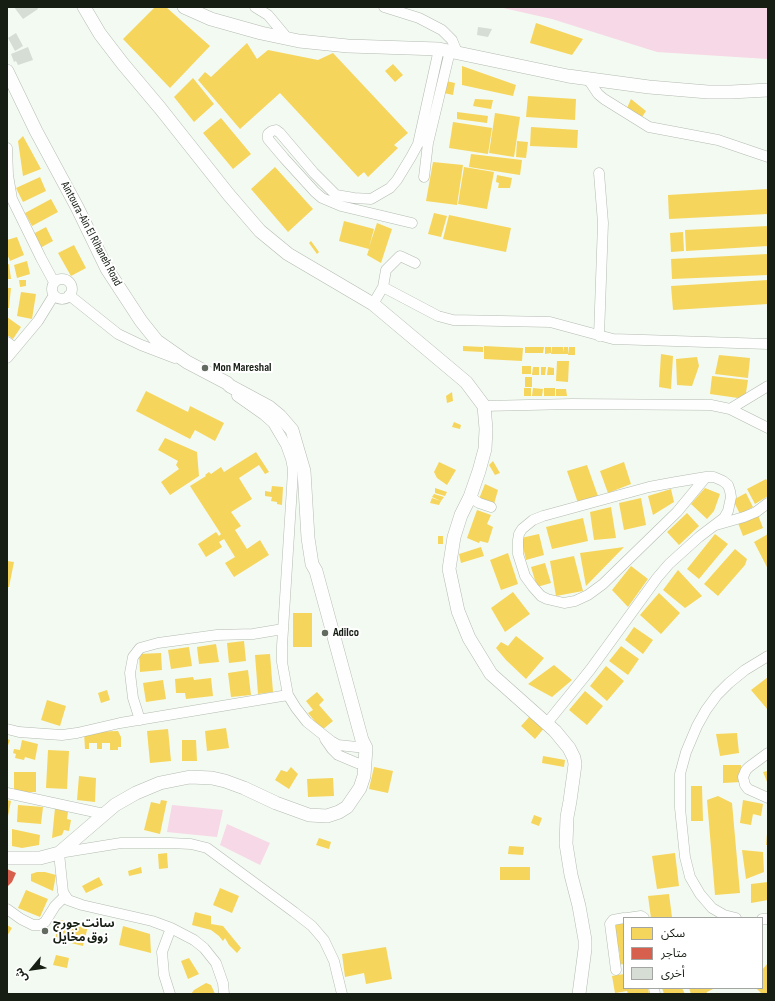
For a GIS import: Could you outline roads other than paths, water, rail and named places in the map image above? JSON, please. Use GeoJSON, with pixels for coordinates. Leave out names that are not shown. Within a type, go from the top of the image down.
{"type":"FeatureCollection","features":[{"type":"Feature","properties":{"kind":"main road"},"geometry":{"type":"LineString","coordinates":[[84,7],[100,34],[123,64],[160,108],[229,196],[260,231],[288,254],[373,304],[466,382],[484,406],[486,417],[485,449],[470,497],[461,514],[454,537],[449,569],[458,611],[468,638],[490,674],[547,723],[569,748],[575,764],[570,801],[566,817],[566,844],[571,875],[580,906],[586,949],[579,994]]}},
{"type":"Feature","properties":{"kind":"main road"},"geometry":{"type":"LineString","coordinates":[[184,7],[211,19],[288,39],[348,46],[449,51],[588,80],[648,87],[708,92],[768,90]]}},
{"type":"Feature","properties":{"kind":"main road","name":"Aintoura-Ain El Rihaneh Road"},"geometry":{"type":"LineString","coordinates":[[7,71],[107,269],[141,321],[157,341],[187,362],[225,381],[252,390],[279,406],[295,429],[310,467],[317,564],[316,571],[362,745],[361,764],[364,776],[360,788],[347,807],[328,816],[309,815],[276,803],[225,781],[212,778],[190,777],[160,783],[136,793],[115,805],[59,853]]}},
{"type":"Feature","properties":{"kind":"main road"},"geometry":{"type":"LineString","coordinates":[[7,858],[40,858],[59,853]]}},
{"type":"Feature","properties":{"kind":"street"},"geometry":{"type":"LineString","coordinates":[[255,7],[268,15],[288,39]]}},
{"type":"Feature","properties":{"kind":"street"},"geometry":{"type":"LineString","coordinates":[[384,7],[419,18],[442,30],[452,40],[428,143],[424,177]]}},
{"type":"Feature","properties":{"kind":"street"},"geometry":{"type":"LineString","coordinates":[[412,223],[335,199],[314,172],[276,130],[268,134],[268,139],[284,158],[322,198],[335,199],[371,199],[390,188],[397,180],[418,144],[449,51]]}},
{"type":"Feature","properties":{"kind":"street"},"geometry":{"type":"LineString","coordinates":[[588,80],[598,94],[604,99],[649,127],[718,140],[768,157]]}},
{"type":"Feature","properties":{"kind":"street"},"geometry":{"type":"LineString","coordinates":[[7,148],[8,175],[12,198],[54,282],[52,288],[54,295],[38,321],[7,358]]}},
{"type":"Feature","properties":{"kind":"street"},"geometry":{"type":"LineString","coordinates":[[599,172],[603,223],[599,336]]}},
{"type":"Feature","properties":{"kind":"street"},"geometry":{"type":"LineString","coordinates":[[373,304],[383,287],[386,270],[400,256],[415,263]]}},
{"type":"Feature","properties":{"kind":"street"},"geometry":{"type":"LineString","coordinates":[[54,282],[64,279],[70,282],[72,289],[70,295],[64,298],[54,295]]}},
{"type":"Feature","properties":{"kind":"street"},"geometry":{"type":"LineString","coordinates":[[383,287],[438,316],[453,320],[550,322],[613,339],[768,344]]}},
{"type":"Feature","properties":{"kind":"street"},"geometry":{"type":"LineString","coordinates":[[70,295],[118,334],[141,345],[187,362]]}},
{"type":"Feature","properties":{"kind":"street"},"geometry":{"type":"LineString","coordinates":[[7,342],[15,348]]}},
{"type":"Feature","properties":{"kind":"street"},"geometry":{"type":"LineString","coordinates":[[225,381],[227,387],[232,392],[273,423],[286,445],[291,459],[293,469],[282,662],[288,695],[307,722],[338,745],[362,745]]}},
{"type":"Feature","properties":{"kind":"street"},"geometry":{"type":"LineString","coordinates":[[730,410],[768,386]]}},
{"type":"Feature","properties":{"kind":"street"},"geometry":{"type":"LineString","coordinates":[[484,406],[572,404],[711,405],[730,410],[768,428]]}},
{"type":"Feature","properties":{"kind":"street"},"geometry":{"type":"LineString","coordinates":[[547,723],[590,670],[657,578],[699,536],[724,518],[728,511],[731,497],[730,491],[728,485],[714,477],[706,477],[649,487],[543,516],[533,520],[522,529],[518,540],[518,554],[525,576],[541,596],[556,602],[564,603],[575,601],[588,595],[603,584],[677,512],[706,477]]}},
{"type":"Feature","properties":{"kind":"street"},"geometry":{"type":"LineString","coordinates":[[470,497],[479,503],[491,507]]}},
{"type":"Feature","properties":{"kind":"street"},"geometry":{"type":"LineString","coordinates":[[716,525],[756,512],[768,503]]}},
{"type":"Feature","properties":{"kind":"street"},"geometry":{"type":"LineString","coordinates":[[140,720],[132,698],[130,673],[133,657],[140,648],[158,643],[217,635],[253,634],[283,630]]}},
{"type":"Feature","properties":{"kind":"street"},"geometry":{"type":"LineString","coordinates":[[732,917],[724,915],[712,908],[700,894],[690,877],[685,857],[680,808],[680,774],[686,752],[697,726],[717,695],[745,670],[768,656]]}},
{"type":"Feature","properties":{"kind":"street"},"geometry":{"type":"LineString","coordinates":[[7,729],[19,732],[62,735],[288,695]]}},
{"type":"Feature","properties":{"kind":"street"},"geometry":{"type":"LineString","coordinates":[[322,734],[338,755],[361,764]]}},
{"type":"Feature","properties":{"kind":"street"},"geometry":{"type":"LineString","coordinates":[[768,753],[749,767],[743,777],[745,785],[748,789],[768,798]]}},
{"type":"Feature","properties":{"kind":"street"},"geometry":{"type":"LineString","coordinates":[[7,793],[104,814]]}},
{"type":"Feature","properties":{"kind":"street"},"geometry":{"type":"LineString","coordinates":[[224,994],[223,983],[216,963],[204,948],[194,940],[171,928],[152,921],[68,900],[65,896],[61,877],[59,853],[120,844],[170,843],[191,844],[207,848],[315,929],[324,940],[334,960],[342,994]]}},
{"type":"Feature","properties":{"kind":"street"},"geometry":{"type":"LineString","coordinates":[[7,909],[21,919],[37,926],[45,922],[55,906],[65,896]]}},
{"type":"Feature","properties":{"kind":"street"},"geometry":{"type":"LineString","coordinates":[[616,970],[610,924],[614,920],[623,918]]}},
{"type":"Feature","properties":{"kind":"street"},"geometry":{"type":"LineString","coordinates":[[170,994],[164,975],[162,952],[171,928]]}},
{"type":"Feature","properties":{"kind":"place","name":"Mon Mareshal"},"geometry":{"type":"Point","coordinates":[205,368]}},
{"type":"Feature","properties":{"kind":"place","name":"Adilco"},"geometry":{"type":"Point","coordinates":[325,633]}},
{"type":"Feature","properties":{"kind":"place","name":"سانت جورج زوق مخايل"},"geometry":{"type":"Point","coordinates":[45,931]}}]}
